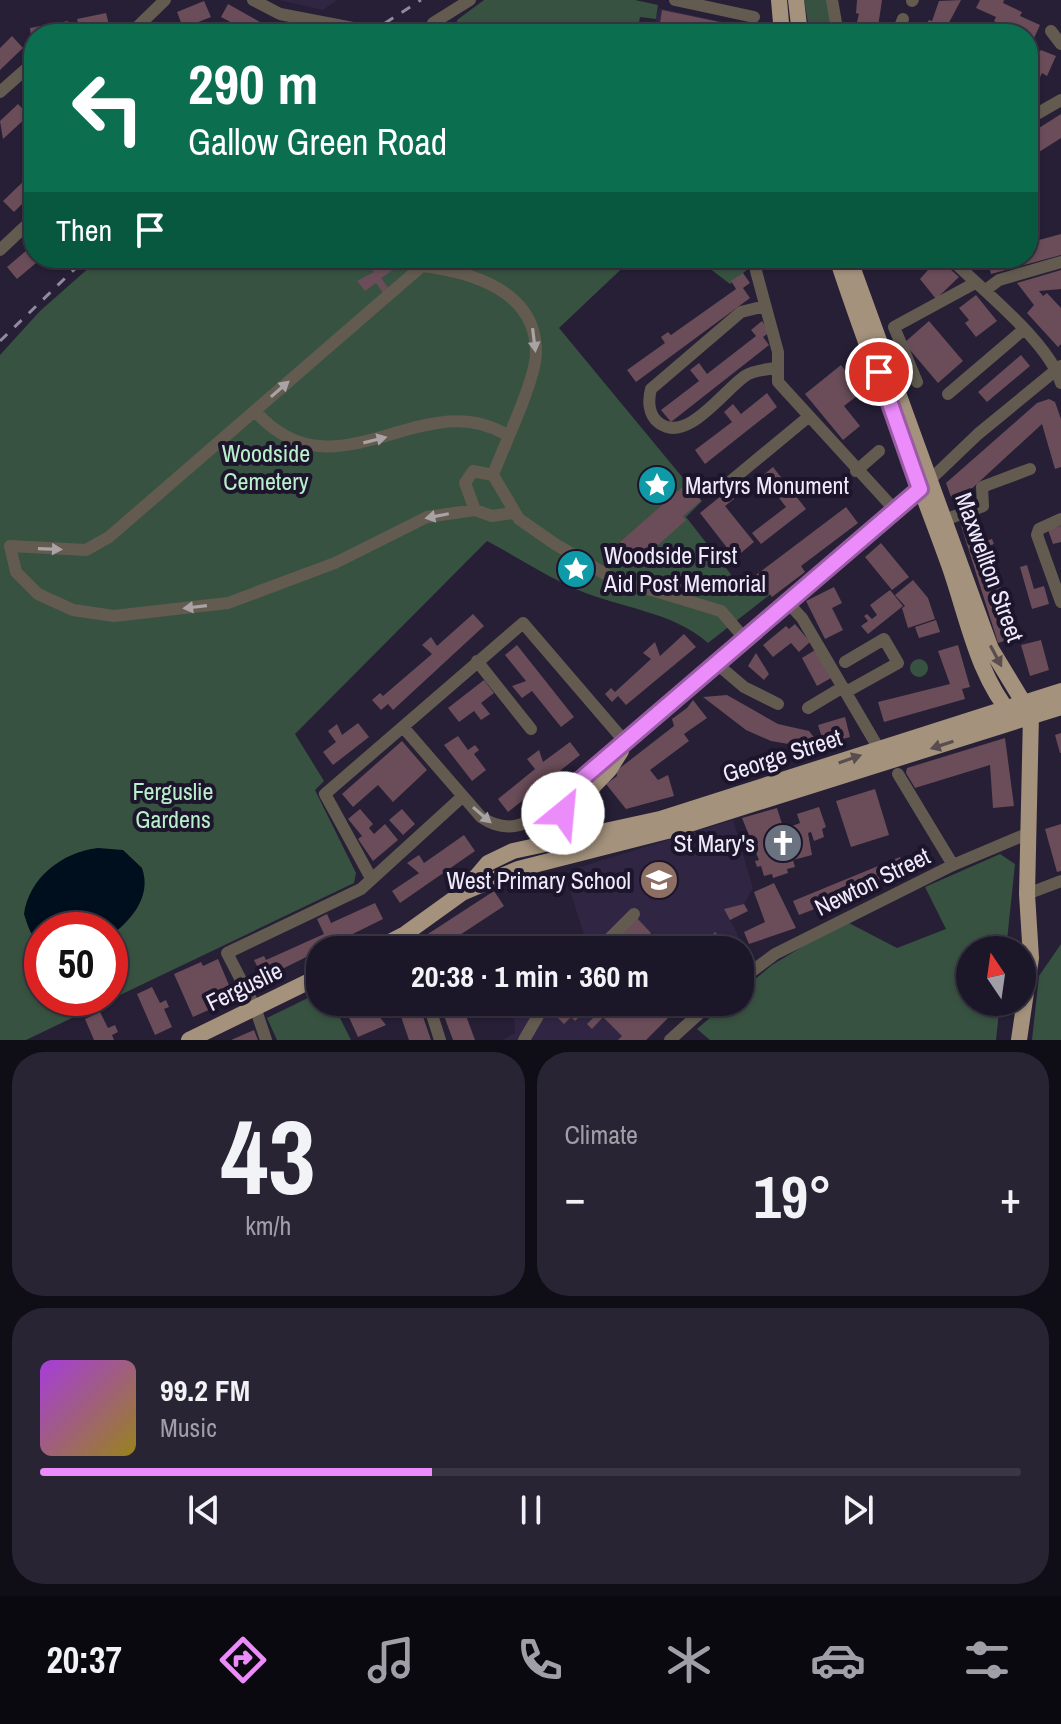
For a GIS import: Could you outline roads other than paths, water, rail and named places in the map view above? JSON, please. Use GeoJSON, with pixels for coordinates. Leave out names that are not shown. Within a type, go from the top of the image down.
{"type":"FeatureCollection","features":[{"type":"Feature","properties":{"kind":"main road"},"geometry":{"type":"LineString","coordinates":[[779,0],[781,24]]}},
{"type":"Feature","properties":{"kind":"main road"},"geometry":{"type":"LineString","coordinates":[[796,0],[799,24]]}},
{"type":"Feature","properties":{"kind":"main road"},"geometry":{"type":"LineString","coordinates":[[841,268],[926,483]]}},
{"type":"Feature","properties":{"kind":"main road"},"geometry":{"type":"LineString","coordinates":[[852,268],[926,483]]}},
{"type":"Feature","properties":{"kind":"main road"},"geometry":{"type":"LineString","coordinates":[[592,850],[569,837],[564,807],[577,783],[926,483]]}},
{"type":"Feature","properties":{"kind":"main road","name":"Maxwellton Street"},"geometry":{"type":"LineString","coordinates":[[926,483],[947,519],[991,649],[1019,712],[1030,760],[1027,894],[1031,958],[1019,1040]]}},
{"type":"Feature","properties":{"kind":"main road","name":"Maxwellton Street"},"geometry":{"type":"LineString","coordinates":[[926,483],[979,658],[1019,712]]}},
{"type":"Feature","properties":{"kind":"main road","name":"George Street"},"geometry":{"type":"LineString","coordinates":[[462,893],[527,866],[667,831],[1019,712],[1061,691]]}},
{"type":"Feature","properties":{"kind":"main road","name":"George Street"},"geometry":{"type":"LineString","coordinates":[[462,893],[488,863],[513,851],[660,819],[879,749],[1019,712],[1061,707]]}},
{"type":"Feature","properties":{"kind":"main road"},"geometry":{"type":"LineString","coordinates":[[592,850],[581,799],[609,770],[626,743]]}},
{"type":"Feature","properties":{"kind":"main road"},"geometry":{"type":"LineString","coordinates":[[415,936],[462,893]]}},
{"type":"Feature","properties":{"kind":"main road","name":"Ferguslie"},"geometry":{"type":"LineString","coordinates":[[189,1040],[306,983]]}},
{"type":"Feature","properties":{"kind":"street"},"geometry":{"type":"LineString","coordinates":[[253,0],[280,14],[322,24]]}},
{"type":"Feature","properties":{"kind":"street"},"geometry":{"type":"LineString","coordinates":[[433,24],[470,0]]}},
{"type":"Feature","properties":{"kind":"street"},"geometry":{"type":"LineString","coordinates":[[675,0],[748,16],[745,0]]}},
{"type":"Feature","properties":{"kind":"street"},"geometry":{"type":"LineString","coordinates":[[832,0],[836,24]]}},
{"type":"Feature","properties":{"kind":"street"},"geometry":{"type":"LineString","coordinates":[[140,24],[163,1]]}},
{"type":"Feature","properties":{"kind":"street"},"geometry":{"type":"LineString","coordinates":[[901,24],[903,19]]}},
{"type":"Feature","properties":{"kind":"street"},"geometry":{"type":"LineString","coordinates":[[1051,31],[1061,44]]}},
{"type":"Feature","properties":{"kind":"street"},"geometry":{"type":"LineString","coordinates":[[0,92],[24,71]]}},
{"type":"Feature","properties":{"kind":"street"},"geometry":{"type":"LineString","coordinates":[[1038,113],[1061,100]]}},
{"type":"Feature","properties":{"kind":"street"},"geometry":{"type":"LineString","coordinates":[[0,250],[24,227]]}},
{"type":"Feature","properties":{"kind":"street"},"geometry":{"type":"LineString","coordinates":[[917,382],[894,327],[981,286],[1061,262]]}},
{"type":"Feature","properties":{"kind":"street"},"geometry":{"type":"LineString","coordinates":[[420,268],[109,537],[86,550],[10,546],[16,572],[38,594],[73,610],[114,616],[228,603],[335,563],[427,517],[475,510],[492,516],[513,513]]}},
{"type":"Feature","properties":{"kind":"street"},"geometry":{"type":"LineString","coordinates":[[438,268],[455,270],[517,299],[534,328],[536,356],[493,475],[513,513],[555,544],[612,578],[721,611],[745,639]]}},
{"type":"Feature","properties":{"kind":"street"},"geometry":{"type":"LineString","coordinates":[[961,268],[1059,368],[1061,383]]}},
{"type":"Feature","properties":{"kind":"street"},"geometry":{"type":"LineString","coordinates":[[756,271],[778,352],[775,368],[778,382],[807,418],[895,510]]}},
{"type":"Feature","properties":{"kind":"street"},"geometry":{"type":"LineString","coordinates":[[765,306],[741,312],[651,389],[648,402],[655,420],[669,429],[684,427],[746,375],[775,368]]}},
{"type":"Feature","properties":{"kind":"street"},"geometry":{"type":"LineString","coordinates":[[948,394],[1023,330]]}},
{"type":"Feature","properties":{"kind":"street"},"geometry":{"type":"LineString","coordinates":[[926,483],[978,434],[1059,368]]}},
{"type":"Feature","properties":{"kind":"street"},"geometry":{"type":"LineString","coordinates":[[255,411],[272,431],[325,449],[468,419],[493,426],[507,435]]}},
{"type":"Feature","properties":{"kind":"street"},"geometry":{"type":"LineString","coordinates":[[726,485],[807,418]]}},
{"type":"Feature","properties":{"kind":"street"},"geometry":{"type":"LineString","coordinates":[[856,471],[879,451]]}},
{"type":"Feature","properties":{"kind":"street"},"geometry":{"type":"LineString","coordinates":[[947,519],[983,506],[982,487],[1030,469]]}},
{"type":"Feature","properties":{"kind":"street"},"geometry":{"type":"LineString","coordinates":[[475,510],[467,496],[465,483],[473,471],[493,475]]}},
{"type":"Feature","properties":{"kind":"street"},"geometry":{"type":"LineString","coordinates":[[1061,519],[1045,525],[1037,535],[1061,602]]}},
{"type":"Feature","properties":{"kind":"street"},"geometry":{"type":"LineString","coordinates":[[788,603],[802,618],[879,749]]}},
{"type":"Feature","properties":{"kind":"street"},"geometry":{"type":"LineString","coordinates":[[371,878],[325,794],[523,623],[626,743]]}},
{"type":"Feature","properties":{"kind":"street"},"geometry":{"type":"LineString","coordinates":[[808,708],[898,663],[884,639],[845,662]]}},
{"type":"Feature","properties":{"kind":"street"},"geometry":{"type":"LineString","coordinates":[[477,661],[531,729]]}},
{"type":"Feature","properties":{"kind":"street"},"geometry":{"type":"LineString","coordinates":[[717,664],[744,687],[778,704]]}},
{"type":"Feature","properties":{"kind":"street"},"geometry":{"type":"LineString","coordinates":[[403,727],[481,817],[504,828],[529,823],[577,783]]}},
{"type":"Feature","properties":{"kind":"street"},"geometry":{"type":"LineString","coordinates":[[898,774],[953,865]]}},
{"type":"Feature","properties":{"kind":"street"},"geometry":{"type":"LineString","coordinates":[[266,1040],[255,1007],[227,953],[361,889],[463,796]]}},
{"type":"Feature","properties":{"kind":"street","name":"Newton Street"},"geometry":{"type":"LineString","coordinates":[[754,970],[775,954],[953,865],[1029,833]]}},
{"type":"Feature","properties":{"kind":"street"},"geometry":{"type":"LineString","coordinates":[[1027,894],[1061,881]]}},
{"type":"Feature","properties":{"kind":"street"},"geometry":{"type":"LineString","coordinates":[[612,936],[634,914]]}},
{"type":"Feature","properties":{"kind":"street"},"geometry":{"type":"LineString","coordinates":[[432,1016],[440,1040]]}},
{"type":"Feature","properties":{"kind":"street"},"geometry":{"type":"LineString","coordinates":[[524,1040],[538,1016]]}},
{"type":"Feature","properties":{"kind":"street"},"geometry":{"type":"LineString","coordinates":[[670,1040],[697,1016]]}},
{"type":"Feature","properties":{"kind":"water"},"geometry":{"type":"Polygon","coordinates":[[[98,848],[123,850],[142,868],[142,898],[128,920],[128,912],[24,912],[40,878],[60,861],[98,848]]]}},
{"type":"Feature","properties":{"kind":"railway"},"geometry":{"type":"LineString","coordinates":[[384,24],[421,0]]}},
{"type":"Feature","properties":{"kind":"railway"},"geometry":{"type":"LineString","coordinates":[[0,341],[76,268]]}},
{"type":"Feature","properties":{"kind":"place","name":"Martyrs Monument"},"geometry":{"type":"Point","coordinates":[657,485]}},
{"type":"Feature","properties":{"kind":"place","name":"Woodside First Aid Post Memorial"},"geometry":{"type":"Point","coordinates":[576,569]}},
{"type":"Feature","properties":{"kind":"place","name":"St Mary's"},"geometry":{"type":"Point","coordinates":[783,843]}},
{"type":"Feature","properties":{"kind":"place","name":"West Primary School"},"geometry":{"type":"Point","coordinates":[659,880]}},
{"type":"Feature","properties":{"kind":"park label","name":"Woodside Cemetery"},"geometry":{"type":"Point","coordinates":[266,467]}},
{"type":"Feature","properties":{"kind":"park label","name":"Ferguslie Gardens"},"geometry":{"type":"Point","coordinates":[173,805]}}]}
